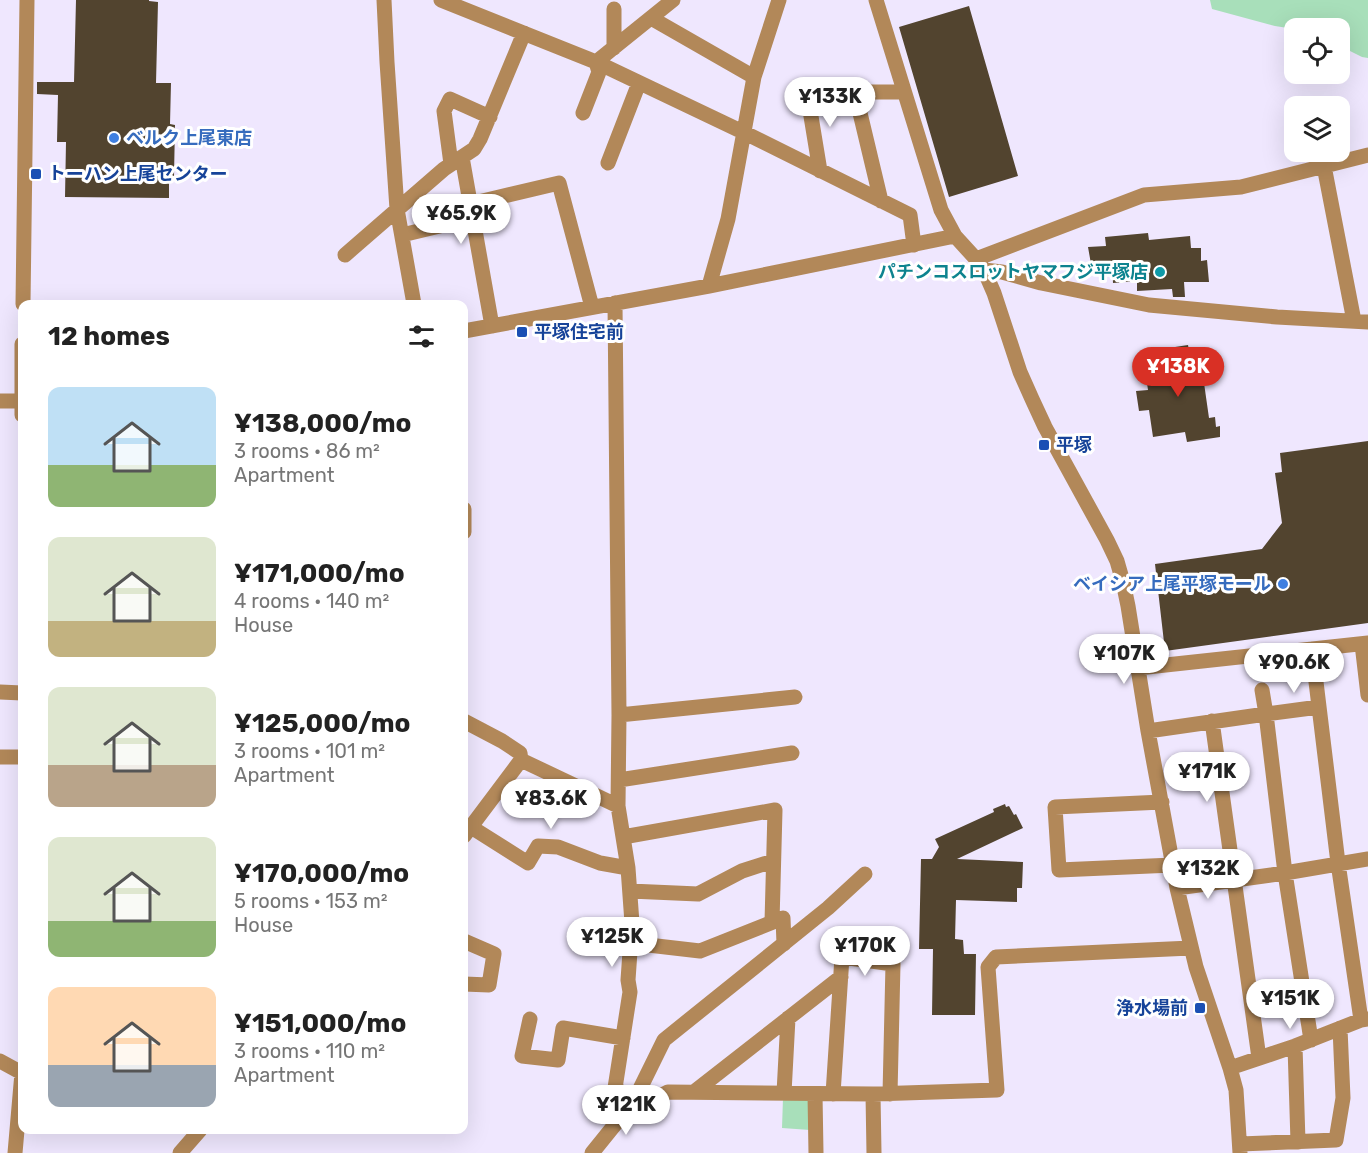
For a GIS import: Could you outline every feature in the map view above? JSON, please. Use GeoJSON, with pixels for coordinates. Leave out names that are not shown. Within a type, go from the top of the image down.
{"type":"FeatureCollection","features":[{"type":"Feature","properties":{"kind":"street"},"geometry":{"type":"LineString","coordinates":[[23,300],[27,0]]}},
{"type":"Feature","properties":{"kind":"street"},"geometry":{"type":"LineString","coordinates":[[384,0],[397,209],[413,300]]}},
{"type":"Feature","properties":{"kind":"street"},"geometry":{"type":"LineString","coordinates":[[441,0],[596,62],[910,215],[914,244]]}},
{"type":"Feature","properties":{"kind":"street"},"geometry":{"type":"LineString","coordinates":[[596,62],[673,0]]}},
{"type":"Feature","properties":{"kind":"street"},"geometry":{"type":"LineString","coordinates":[[710,286],[728,219],[754,76],[779,0]]}},
{"type":"Feature","properties":{"kind":"street"},"geometry":{"type":"LineString","coordinates":[[876,0],[941,210],[955,236],[980,265],[994,293],[1020,372],[1032,399],[1117,561],[1128,606],[1177,888],[1191,948],[1236,1090],[1240,1149],[1336,1140],[1344,1098],[1340,1028]]}},
{"type":"Feature","properties":{"kind":"street"},"geometry":{"type":"LineString","coordinates":[[614,9],[614,48]]}},
{"type":"Feature","properties":{"kind":"street"},"geometry":{"type":"LineString","coordinates":[[651,18],[754,76]]}},
{"type":"Feature","properties":{"kind":"street"},"geometry":{"type":"LineString","coordinates":[[345,255],[444,169],[474,149],[524,33]]}},
{"type":"Feature","properties":{"kind":"street"},"geometry":{"type":"LineString","coordinates":[[583,113],[599,72],[596,62]]}},
{"type":"Feature","properties":{"kind":"street"},"geometry":{"type":"LineString","coordinates":[[608,163],[639,83]]}},
{"type":"Feature","properties":{"kind":"street"},"geometry":{"type":"LineString","coordinates":[[807,92],[820,171]]}},
{"type":"Feature","properties":{"kind":"street"},"geometry":{"type":"LineString","coordinates":[[881,201],[855,92],[904,92]]}},
{"type":"Feature","properties":{"kind":"street"},"geometry":{"type":"LineString","coordinates":[[489,117],[450,99],[444,111],[471,211],[492,326]]}},
{"type":"Feature","properties":{"kind":"street"},"geometry":{"type":"LineString","coordinates":[[980,265],[1144,195],[1241,187],[1368,155]]}},
{"type":"Feature","properties":{"kind":"street"},"geometry":{"type":"LineString","coordinates":[[980,265],[1041,283],[1149,305],[1361,322],[1324,166]]}},
{"type":"Feature","properties":{"kind":"street"},"geometry":{"type":"LineString","coordinates":[[402,235],[559,183],[592,307]]}},
{"type":"Feature","properties":{"kind":"street"},"geometry":{"type":"LineString","coordinates":[[468,330],[710,286],[955,236]]}},
{"type":"Feature","properties":{"kind":"street"},"geometry":{"type":"LineString","coordinates":[[615,303],[618,806],[628,868],[632,923],[628,981],[630,992],[615,1088],[634,1101],[647,1103],[668,1092],[890,1094],[997,1090],[988,967],[996,957],[1191,948]]}},
{"type":"Feature","properties":{"kind":"street"},"geometry":{"type":"LineString","coordinates":[[0,401],[18,405]]}},
{"type":"Feature","properties":{"kind":"street"},"geometry":{"type":"LineString","coordinates":[[1138,668],[1365,643],[1368,695]]}},
{"type":"Feature","properties":{"kind":"street"},"geometry":{"type":"LineString","coordinates":[[1230,1068],[1365,1020],[1338,863],[1312,649]]}},
{"type":"Feature","properties":{"kind":"street"},"geometry":{"type":"LineString","coordinates":[[1262,690],[1285,873],[1311,1040]]}},
{"type":"Feature","properties":{"kind":"street"},"geometry":{"type":"LineString","coordinates":[[0,692],[18,693]]}},
{"type":"Feature","properties":{"kind":"street"},"geometry":{"type":"LineString","coordinates":[[619,715],[795,697]]}},
{"type":"Feature","properties":{"kind":"street"},"geometry":{"type":"LineString","coordinates":[[1148,731],[1319,707]]}},
{"type":"Feature","properties":{"kind":"street"},"geometry":{"type":"LineString","coordinates":[[1212,721],[1259,1058]]}},
{"type":"Feature","properties":{"kind":"street"},"geometry":{"type":"LineString","coordinates":[[468,723],[520,753],[521,760],[468,830]]}},
{"type":"Feature","properties":{"kind":"street"},"geometry":{"type":"LineString","coordinates":[[619,780],[792,753]]}},
{"type":"Feature","properties":{"kind":"street"},"geometry":{"type":"LineString","coordinates":[[0,757],[18,757]]}},
{"type":"Feature","properties":{"kind":"street"},"geometry":{"type":"LineString","coordinates":[[521,760],[618,806]]}},
{"type":"Feature","properties":{"kind":"street"},"geometry":{"type":"LineString","coordinates":[[1162,802],[1055,807],[1059,870],[1173,865]]}},
{"type":"Feature","properties":{"kind":"street"},"geometry":{"type":"LineString","coordinates":[[623,837],[775,810],[772,922]]}},
{"type":"Feature","properties":{"kind":"street"},"geometry":{"type":"LineString","coordinates":[[468,832],[528,863],[538,846],[558,847],[600,863],[628,868]]}},
{"type":"Feature","properties":{"kind":"street"},"geometry":{"type":"LineString","coordinates":[[1177,888],[1368,859]]}},
{"type":"Feature","properties":{"kind":"street"},"geometry":{"type":"LineString","coordinates":[[630,891],[698,894],[742,871],[773,861]]}},
{"type":"Feature","properties":{"kind":"street"},"geometry":{"type":"LineString","coordinates":[[592,1153],[634,1101],[664,1040],[828,908],[865,874]]}},
{"type":"Feature","properties":{"kind":"street"},"geometry":{"type":"LineString","coordinates":[[631,943],[700,951],[783,918],[784,944]]}},
{"type":"Feature","properties":{"kind":"street"},"geometry":{"type":"LineString","coordinates":[[468,943],[494,954],[489,985],[468,984]]}},
{"type":"Feature","properties":{"kind":"street"},"geometry":{"type":"LineString","coordinates":[[833,1094],[842,957],[893,964],[890,1094]]}},
{"type":"Feature","properties":{"kind":"street"},"geometry":{"type":"LineString","coordinates":[[694,1092],[841,977]]}},
{"type":"Feature","properties":{"kind":"street"},"geometry":{"type":"LineString","coordinates":[[784,1093],[788,1018]]}},
{"type":"Feature","properties":{"kind":"street"},"geometry":{"type":"LineString","coordinates":[[530,1019],[522,1056],[558,1060],[563,1029],[622,1038]]}},
{"type":"Feature","properties":{"kind":"street"},"geometry":{"type":"LineString","coordinates":[[1295,1046],[1298,1142]]}},
{"type":"Feature","properties":{"kind":"street"},"geometry":{"type":"LineString","coordinates":[[0,1061],[18,1071]]}},
{"type":"Feature","properties":{"kind":"street"},"geometry":{"type":"LineString","coordinates":[[815,1094],[816,1153]]}},
{"type":"Feature","properties":{"kind":"street"},"geometry":{"type":"LineString","coordinates":[[873,1094],[873,1153]]}},
{"type":"Feature","properties":{"kind":"street"},"geometry":{"type":"LineString","coordinates":[[15,1153],[18,1119]]}},
{"type":"Feature","properties":{"kind":"street"},"geometry":{"type":"LineString","coordinates":[[180,1153],[197,1134]]}},
{"type":"Feature","properties":{"kind":"green space"},"geometry":{"type":"Polygon","coordinates":[[[1210,0],[1368,0],[1368,58],[1350,51],[1350,18],[1284,18],[1284,27],[1212,9],[1210,0]]]}},
{"type":"Feature","properties":{"kind":"green space"},"geometry":{"type":"Polygon","coordinates":[[[783,1098],[807,1099],[810,1102],[810,1130],[782,1128],[783,1098]]]}},
{"type":"Feature","properties":{"kind":"building"},"geometry":{"type":"Polygon","coordinates":[[[76,0],[158,2],[156,83],[171,83],[170,124],[175,125],[174,176],[169,176],[169,198],[65,197],[66,142],[57,142],[58,95],[37,94],[37,82],[74,82],[76,0]]]}},
{"type":"Feature","properties":{"kind":"building"},"geometry":{"type":"Polygon","coordinates":[[[969,6],[1018,176],[949,197],[899,27],[969,6]]]}},
{"type":"Feature","properties":{"kind":"building","name":"パチンコスロットヤマフジ平塚店"},"geometry":{"type":"Polygon","coordinates":[[[1148,233],[1149,240],[1190,236],[1191,248],[1201,248],[1201,261],[1207,260],[1209,282],[1184,282],[1185,297],[1173,297],[1172,289],[1137,291],[1137,281],[1113,283],[1112,262],[1091,264],[1088,247],[1106,246],[1105,237],[1148,233]]]}},
{"type":"Feature","properties":{"kind":"building"},"geometry":{"type":"Polygon","coordinates":[[[1188,345],[1190,356],[1200,355],[1209,418],[1215,417],[1216,427],[1220,426],[1220,437],[1187,442],[1185,432],[1153,437],[1149,410],[1139,411],[1136,391],[1148,390],[1144,363],[1177,358],[1175,347],[1188,345]]]}},
{"type":"Feature","properties":{"kind":"building"},"geometry":{"type":"Polygon","coordinates":[[[1368,441],[1368,623],[1165,651],[1155,564],[1262,549],[1282,523],[1275,473],[1282,472],[1280,453],[1368,441]]]}},
{"type":"Feature","properties":{"kind":"building"},"geometry":{"type":"Polygon","coordinates":[[[1005,804],[1006,807],[1009,806],[1014,815],[1016,814],[1023,828],[957,859],[1023,862],[1022,888],[1017,888],[1017,902],[956,900],[955,939],[963,940],[964,954],[976,954],[975,1015],[932,1015],[933,949],[919,949],[921,859],[932,859],[939,847],[935,839],[994,812],[993,809],[1005,804]]]}},
{"type":"Feature","properties":{"kind":"place","name":"ベルク上尾東店"},"geometry":{"type":"Point","coordinates":[114,138]}},
{"type":"Feature","properties":{"kind":"place","name":"トーハン上尾センター"},"geometry":{"type":"Point","coordinates":[36,174]}},
{"type":"Feature","properties":{"kind":"place","name":"パチンコスロットヤマフジ平塚店"},"geometry":{"type":"Point","coordinates":[1160,272]}},
{"type":"Feature","properties":{"kind":"place","name":"平塚住宅前"},"geometry":{"type":"Point","coordinates":[522,332]}},
{"type":"Feature","properties":{"kind":"place","name":"平塚"},"geometry":{"type":"Point","coordinates":[1044,445]}},
{"type":"Feature","properties":{"kind":"place","name":"ベイシア上尾平塚モール"},"geometry":{"type":"Point","coordinates":[1283,584]}},
{"type":"Feature","properties":{"kind":"place","name":"浄水場前"},"geometry":{"type":"Point","coordinates":[1200,1008]}}]}
